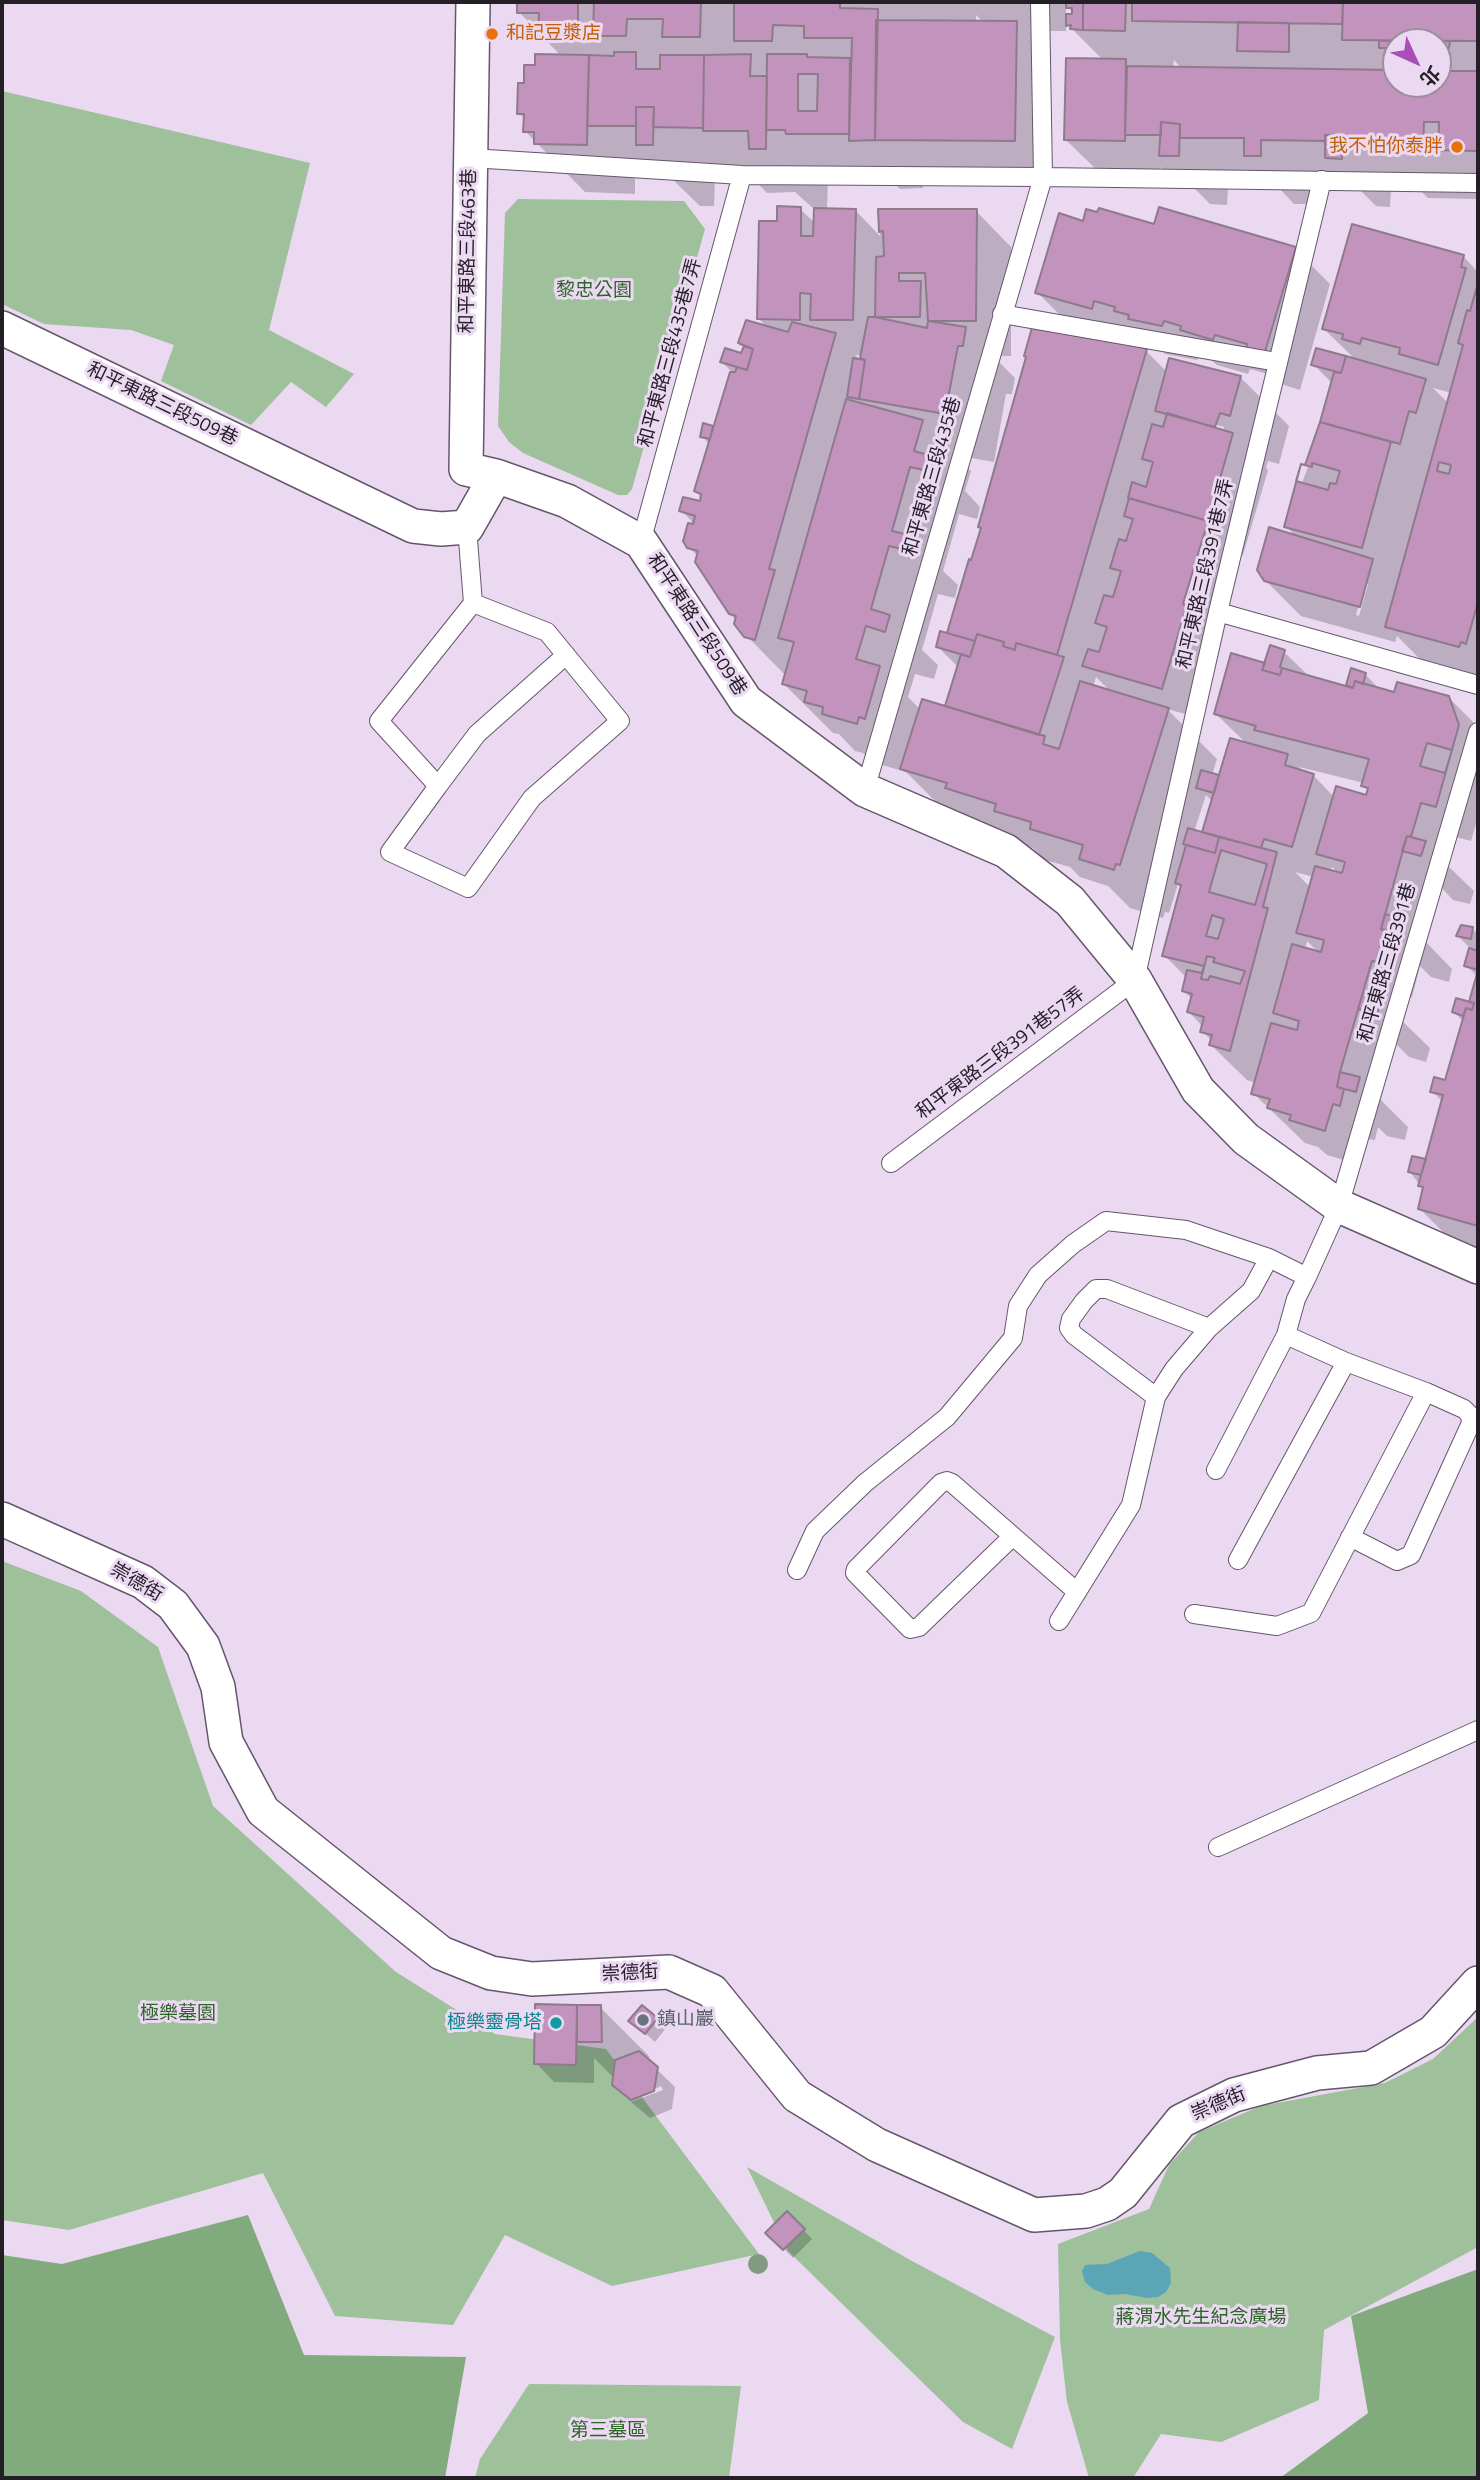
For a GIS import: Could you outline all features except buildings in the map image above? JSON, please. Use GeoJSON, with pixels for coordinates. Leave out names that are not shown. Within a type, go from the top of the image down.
{"type":"FeatureCollection","features":[{"type":"Feature","properties":{"kind":"street","name":"和平東路三段463巷"},"geometry":{"type":"LineString","coordinates":[[473,2],[466,469],[496,476]]}},
{"type":"Feature","properties":{"kind":"street","name":"和平東路三段509巷"},"geometry":{"type":"LineString","coordinates":[[2,328],[413,526],[441,529],[467,527]]}},
{"type":"Feature","properties":{"kind":"street"},"geometry":{"type":"LineString","coordinates":[[467,527],[496,476]]}},
{"type":"Feature","properties":{"kind":"street","name":"和平東路三段509巷"},"geometry":{"type":"LineString","coordinates":[[496,476],[567,501],[641,542],[746,701],[865,790],[1006,851],[1070,901],[1135,980],[1198,1090],[1246,1139],[1339,1206],[1478,1267]]}},
{"type":"Feature","properties":{"kind":"street","name":"崇德街"},"geometry":{"type":"LineString","coordinates":[[2,1519],[143,1582],[173,1605],[203,1646],[218,1687],[226,1742],[263,1811],[441,1953],[491,1973],[532,1979],[669,1972],[712,1991],[797,2096],[877,2144],[1034,2215],[1086,2211],[1107,2204],[1123,2193],[1181,2121],[1234,2095],[1317,2073],[1371,2068],[1433,2032],[1478,1983]]}},
{"type":"Feature","properties":{"kind":"lane","name":"和平東路三段435巷"},"geometry":{"type":"LineString","coordinates":[[865,790],[1043,177],[1040,2]]}},
{"type":"Feature","properties":{"kind":"lane"},"geometry":{"type":"LineString","coordinates":[[471,158],[742,175],[1478,183]]}},
{"type":"Feature","properties":{"kind":"lane","name":"和平東路三段435巷7弄"},"geometry":{"type":"LineString","coordinates":[[641,542],[742,175]]}},
{"type":"Feature","properties":{"kind":"lane","name":"和平東路三段391巷7弄"},"geometry":{"type":"LineString","coordinates":[[1135,980],[1218,612],[1322,180]]}},
{"type":"Feature","properties":{"kind":"lane"},"geometry":{"type":"LineString","coordinates":[[1002,314],[1278,362]]}},
{"type":"Feature","properties":{"kind":"lane"},"geometry":{"type":"LineString","coordinates":[[438,786],[379,721],[473,603],[467,527]]}},
{"type":"Feature","properties":{"kind":"lane"},"geometry":{"type":"LineString","coordinates":[[473,603],[547,632],[621,721],[532,798],[468,888],[390,852],[477,734],[566,655]]}},
{"type":"Feature","properties":{"kind":"lane"},"geometry":{"type":"LineString","coordinates":[[1218,612],[1478,685]]}},
{"type":"Feature","properties":{"kind":"lane","name":"和平東路三段391巷"},"geometry":{"type":"LineString","coordinates":[[1339,1206],[1478,732]]}},
{"type":"Feature","properties":{"kind":"lane","name":"和平東路三段391巷57弄"},"geometry":{"type":"LineString","coordinates":[[891,1163],[1135,980]]}},
{"type":"Feature","properties":{"kind":"lane"},"geometry":{"type":"LineString","coordinates":[[1216,1470],[1286,1335],[1296,1299],[1339,1206]]}},
{"type":"Feature","properties":{"kind":"lane"},"geometry":{"type":"LineString","coordinates":[[797,1570],[815,1531],[865,1483],[947,1417],[1013,1338],[1018,1306],[1038,1275],[1073,1244],[1106,1221],[1186,1230],[1269,1258],[1307,1277]]}},
{"type":"Feature","properties":{"kind":"lane"},"geometry":{"type":"LineString","coordinates":[[1059,1621],[1131,1504],[1156,1397],[1174,1369],[1209,1328],[1251,1291],[1269,1258]]}},
{"type":"Feature","properties":{"kind":"lane"},"geometry":{"type":"LineString","coordinates":[[1156,1397],[1074,1335],[1069,1328],[1084,1301],[1096,1289],[1107,1289],[1209,1328]]}},
{"type":"Feature","properties":{"kind":"lane"},"geometry":{"type":"LineString","coordinates":[[1286,1335],[1346,1362],[1426,1392],[1464,1409],[1470,1415],[1471,1423],[1411,1555],[1397,1561],[1350,1537]]}},
{"type":"Feature","properties":{"kind":"lane"},"geometry":{"type":"LineString","coordinates":[[1238,1560],[1346,1362]]}},
{"type":"Feature","properties":{"kind":"lane"},"geometry":{"type":"LineString","coordinates":[[1194,1614],[1277,1626],[1311,1613],[1426,1392]]}},
{"type":"Feature","properties":{"kind":"lane"},"geometry":{"type":"LineString","coordinates":[[1013,1536],[919,1627],[909,1629],[855,1575],[856,1569],[941,1483],[947,1481],[952,1483],[1013,1536],[1077,1592]]}},
{"type":"Feature","properties":{"kind":"lane"},"geometry":{"type":"LineString","coordinates":[[1218,1847],[1478,1730]]}},
{"type":"Feature","properties":{"kind":"green space"},"geometry":{"type":"Polygon","coordinates":[[[2,91],[310,163],[269,330],[354,374],[326,407],[291,382],[251,425],[161,381],[174,345],[131,330],[44,324],[2,304],[2,91]]]}},
{"type":"Feature","properties":{"kind":"green space","name":"黎忠公園"},"geometry":{"type":"Polygon","coordinates":[[[518,199],[684,201],[705,229],[632,489],[627,495],[618,495],[523,453],[509,442],[498,426],[505,213],[518,199]]]}},
{"type":"Feature","properties":{"kind":"green space","name":"極樂墓園"},"geometry":{"type":"Polygon","coordinates":[[[2,1561],[81,1591],[158,1647],[213,1806],[396,1972],[495,2034],[606,2049],[759,2254],[612,2286],[505,2235],[453,2325],[335,2316],[263,2173],[69,2230],[2,2220],[2,1561]]]}},
{"type":"Feature","properties":{"kind":"green space","name":"蔣渭水先生紀念廣場"},"geometry":{"type":"Polygon","coordinates":[[[1478,2017],[1478,2247],[1324,2330],[1319,2400],[1221,2442],[1161,2434],[1133,2478],[1089,2478],[1067,2402],[1060,2340],[1058,2244],[1149,2209],[1169,2165],[1199,2132],[1261,2106],[1385,2083],[1433,2059],[1478,2017]]]}},
{"type":"Feature","properties":{"kind":"green space"},"geometry":{"type":"Polygon","coordinates":[[[747,2167],[912,2261],[1055,2337],[1012,2449],[963,2422],[788,2251],[747,2167]]]}},
{"type":"Feature","properties":{"kind":"green space"},"geometry":{"type":"Polygon","coordinates":[[[248,2215],[304,2355],[466,2357],[445,2478],[2,2478],[2,2255],[62,2264],[248,2215]]]}},
{"type":"Feature","properties":{"kind":"green space"},"geometry":{"type":"Polygon","coordinates":[[[1478,2269],[1478,2478],[1280,2478],[1368,2413],[1351,2316],[1478,2269]]]}},
{"type":"Feature","properties":{"kind":"green space","name":"第三墓區"},"geometry":{"type":"Polygon","coordinates":[[[529,2384],[741,2386],[729,2478],[475,2478],[480,2459],[529,2384]]]}},
{"type":"Feature","properties":{"kind":"water"},"geometry":{"type":"Polygon","coordinates":[[[1140,2251],[1152,2253],[1170,2268],[1171,2283],[1166,2292],[1158,2297],[1108,2295],[1093,2289],[1085,2282],[1082,2271],[1085,2265],[1107,2264],[1140,2251]]]}},
{"type":"Feature","properties":{"kind":"place","name":"和記豆漿店"},"geometry":{"type":"Point","coordinates":[492,34]}},
{"type":"Feature","properties":{"kind":"place","name":"我不怕你泰胖"},"geometry":{"type":"Point","coordinates":[1457,147]}},
{"type":"Feature","properties":{"kind":"place","name":"鎮山巖"},"geometry":{"type":"Point","coordinates":[643,2020]}},
{"type":"Feature","properties":{"kind":"place","name":"極樂靈骨塔"},"geometry":{"type":"Point","coordinates":[556,2023]}}]}
